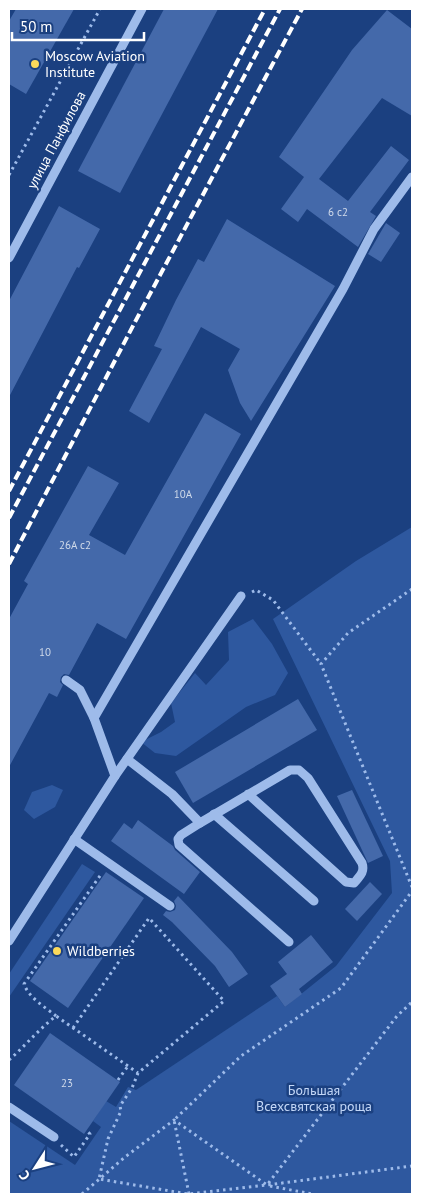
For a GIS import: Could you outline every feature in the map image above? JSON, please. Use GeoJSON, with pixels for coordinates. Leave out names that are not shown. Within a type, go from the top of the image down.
{"type":"FeatureCollection","features":[{"type":"Feature","properties":{"kind":"street","name":"улица Панфилова"},"geometry":{"type":"LineString","coordinates":[[9,258],[142,9]]}},
{"type":"Feature","properties":{"kind":"street"},"geometry":{"type":"LineString","coordinates":[[94,718],[338,298],[374,229],[412,177]]}},
{"type":"Feature","properties":{"kind":"street"},"geometry":{"type":"LineString","coordinates":[[9,941],[115,776],[241,596]]}},
{"type":"Feature","properties":{"kind":"street"},"geometry":{"type":"LineString","coordinates":[[66,680],[80,690],[94,718],[115,776]]}},
{"type":"Feature","properties":{"kind":"street"},"geometry":{"type":"LineString","coordinates":[[127,759],[172,794],[200,823]]}},
{"type":"Feature","properties":{"kind":"street"},"geometry":{"type":"LineString","coordinates":[[248,794],[346,882],[354,882],[362,875],[362,863],[304,773],[299,770],[290,770],[248,794],[214,814],[181,835],[178,839],[179,845],[289,942]]}},
{"type":"Feature","properties":{"kind":"street"},"geometry":{"type":"LineString","coordinates":[[214,814],[314,901]]}},
{"type":"Feature","properties":{"kind":"street"},"geometry":{"type":"LineString","coordinates":[[74,839],[170,906]]}},
{"type":"Feature","properties":{"kind":"street"},"geometry":{"type":"LineString","coordinates":[[9,1107],[54,1137]]}},
{"type":"Feature","properties":{"kind":"path"},"geometry":{"type":"LineString","coordinates":[[9,175],[100,9]]}},
{"type":"Feature","properties":{"kind":"path"},"geometry":{"type":"LineString","coordinates":[[321,664],[348,633],[412,589]]}},
{"type":"Feature","properties":{"kind":"path"},"geometry":{"type":"LineString","coordinates":[[241,596],[256,590],[273,600],[321,664],[412,887]]}},
{"type":"Feature","properties":{"kind":"path"},"geometry":{"type":"LineString","coordinates":[[109,863],[24,984],[30,996],[138,1073]]}},
{"type":"Feature","properties":{"kind":"path"},"geometry":{"type":"LineString","coordinates":[[82,1194],[125,1157],[174,1120],[241,1056],[341,988],[412,891]]}},
{"type":"Feature","properties":{"kind":"path"},"geometry":{"type":"LineString","coordinates":[[73,1028],[149,918],[224,1001],[138,1073],[132,1088],[120,1106],[121,1111],[108,1139],[99,1179]]}},
{"type":"Feature","properties":{"kind":"path"},"geometry":{"type":"LineString","coordinates":[[266,1186],[397,1016],[412,1002]]}},
{"type":"Feature","properties":{"kind":"path"},"geometry":{"type":"LineString","coordinates":[[9,1060],[44,1025],[56,1016]]}},
{"type":"Feature","properties":{"kind":"path"},"geometry":{"type":"LineString","coordinates":[[118,1080],[128,1066]]}},
{"type":"Feature","properties":{"kind":"path"},"geometry":{"type":"LineString","coordinates":[[174,1120],[266,1186],[312,1194]]}},
{"type":"Feature","properties":{"kind":"path"},"geometry":{"type":"LineString","coordinates":[[174,1120],[188,1194]]}},
{"type":"Feature","properties":{"kind":"path"},"geometry":{"type":"LineString","coordinates":[[74,1157],[90,1134],[86,1130]]}},
{"type":"Feature","properties":{"kind":"path"},"geometry":{"type":"LineString","coordinates":[[99,1179],[188,1194],[266,1186],[412,1166]]}},
{"type":"Feature","properties":{"kind":"green space","name":"Большая Всехсвятская роща"},"geometry":{"type":"Polygon","coordinates":[[[412,527],[412,1194],[9,1194],[9,1121],[75,1165],[101,1127],[93,1121],[106,1101],[116,1107],[128,1087],[136,1090],[277,996],[285,1007],[336,966],[392,893],[390,861],[273,619],[356,561],[412,527]]]}},
{"type":"Feature","properties":{"kind":"green space"},"geometry":{"type":"Polygon","coordinates":[[[253,619],[272,644],[288,673],[275,695],[246,707],[176,756],[155,753],[141,742],[161,732],[175,722],[171,703],[195,673],[206,685],[229,660],[228,632],[253,619]]]}},
{"type":"Feature","properties":{"kind":"green space"},"geometry":{"type":"Polygon","coordinates":[[[52,785],[63,790],[55,807],[34,819],[24,810],[32,792],[52,785]]]}},
{"type":"Feature","properties":{"kind":"green space"},"geometry":{"type":"Polygon","coordinates":[[[82,864],[95,872],[9,997],[9,974],[82,864]]]}},
{"type":"Feature","properties":{"kind":"building"},"geometry":{"type":"Polygon","coordinates":[[[16,9],[74,9],[26,94],[9,84],[9,21],[16,9]]]}},
{"type":"Feature","properties":{"kind":"building"},"geometry":{"type":"Polygon","coordinates":[[[164,9],[218,9],[120,193],[78,171],[164,9]]]}},
{"type":"Feature","properties":{"kind":"building"},"geometry":{"type":"Polygon","coordinates":[[[387,10],[412,29],[412,116],[382,98],[319,179],[348,201],[391,146],[409,160],[370,212],[376,216],[358,247],[307,209],[298,222],[281,209],[304,177],[279,157],[352,50],[387,10]]]}},
{"type":"Feature","properties":{"kind":"building"},"geometry":{"type":"Polygon","coordinates":[[[59,206],[100,229],[79,268],[77,267],[9,397],[9,301],[59,206]]]}},
{"type":"Feature","properties":{"kind":"building"},"geometry":{"type":"Polygon","coordinates":[[[227,219],[335,286],[251,421],[240,403],[228,370],[240,349],[201,327],[149,423],[129,411],[162,349],[154,346],[176,300],[198,259],[204,262],[227,219]]]}},
{"type":"Feature","properties":{"kind":"building"},"geometry":{"type":"Polygon","coordinates":[[[386,223],[400,233],[381,262],[368,254],[386,223]]]}},
{"type":"Feature","properties":{"kind":"building"},"geometry":{"type":"Polygon","coordinates":[[[205,413],[241,434],[126,639],[97,623],[69,675],[64,674],[61,677],[60,682],[63,685],[57,697],[49,693],[9,767],[9,619],[28,584],[24,581],[88,466],[119,483],[89,535],[125,555],[205,413]]]}},
{"type":"Feature","properties":{"kind":"building"},"geometry":{"type":"Polygon","coordinates":[[[298,699],[317,730],[193,803],[175,772],[298,699]]]}},
{"type":"Feature","properties":{"kind":"building"},"geometry":{"type":"Polygon","coordinates":[[[352,790],[383,856],[368,863],[337,796],[352,790]]]}},
{"type":"Feature","properties":{"kind":"building"},"geometry":{"type":"Polygon","coordinates":[[[138,820],[173,846],[200,872],[184,894],[111,841],[124,823],[132,829],[138,820]]]}},
{"type":"Feature","properties":{"kind":"building"},"geometry":{"type":"Polygon","coordinates":[[[106,872],[144,898],[68,1008],[30,981],[106,872]]]}},
{"type":"Feature","properties":{"kind":"building"},"geometry":{"type":"Polygon","coordinates":[[[370,882],[382,894],[357,921],[345,909],[370,882]]]}},
{"type":"Feature","properties":{"kind":"building"},"geometry":{"type":"Polygon","coordinates":[[[178,896],[232,952],[248,974],[229,987],[215,966],[163,915],[166,911],[175,910],[174,901],[178,896]]]}},
{"type":"Feature","properties":{"kind":"building"},"geometry":{"type":"Polygon","coordinates":[[[311,935],[333,962],[299,989],[302,994],[285,1007],[270,986],[287,974],[278,962],[311,935]]]}},
{"type":"Feature","properties":{"kind":"building"},"geometry":{"type":"Polygon","coordinates":[[[50,1033],[120,1082],[84,1134],[14,1085],[50,1033]]]}},
{"type":"Feature","properties":{"kind":"railway"},"geometry":{"type":"LineString","coordinates":[[9,491],[265,9]]}},
{"type":"Feature","properties":{"kind":"railway"},"geometry":{"type":"LineString","coordinates":[[9,518],[280,9]]}},
{"type":"Feature","properties":{"kind":"railway"},"geometry":{"type":"LineString","coordinates":[[9,564],[135,322],[302,9]]}},
{"type":"Feature","properties":{"kind":"place","name":"Moscow Aviation Institute"},"geometry":{"type":"Point","coordinates":[35,64]}},
{"type":"Feature","properties":{"kind":"place","name":"Wildberries"},"geometry":{"type":"Point","coordinates":[57,951]}}]}
